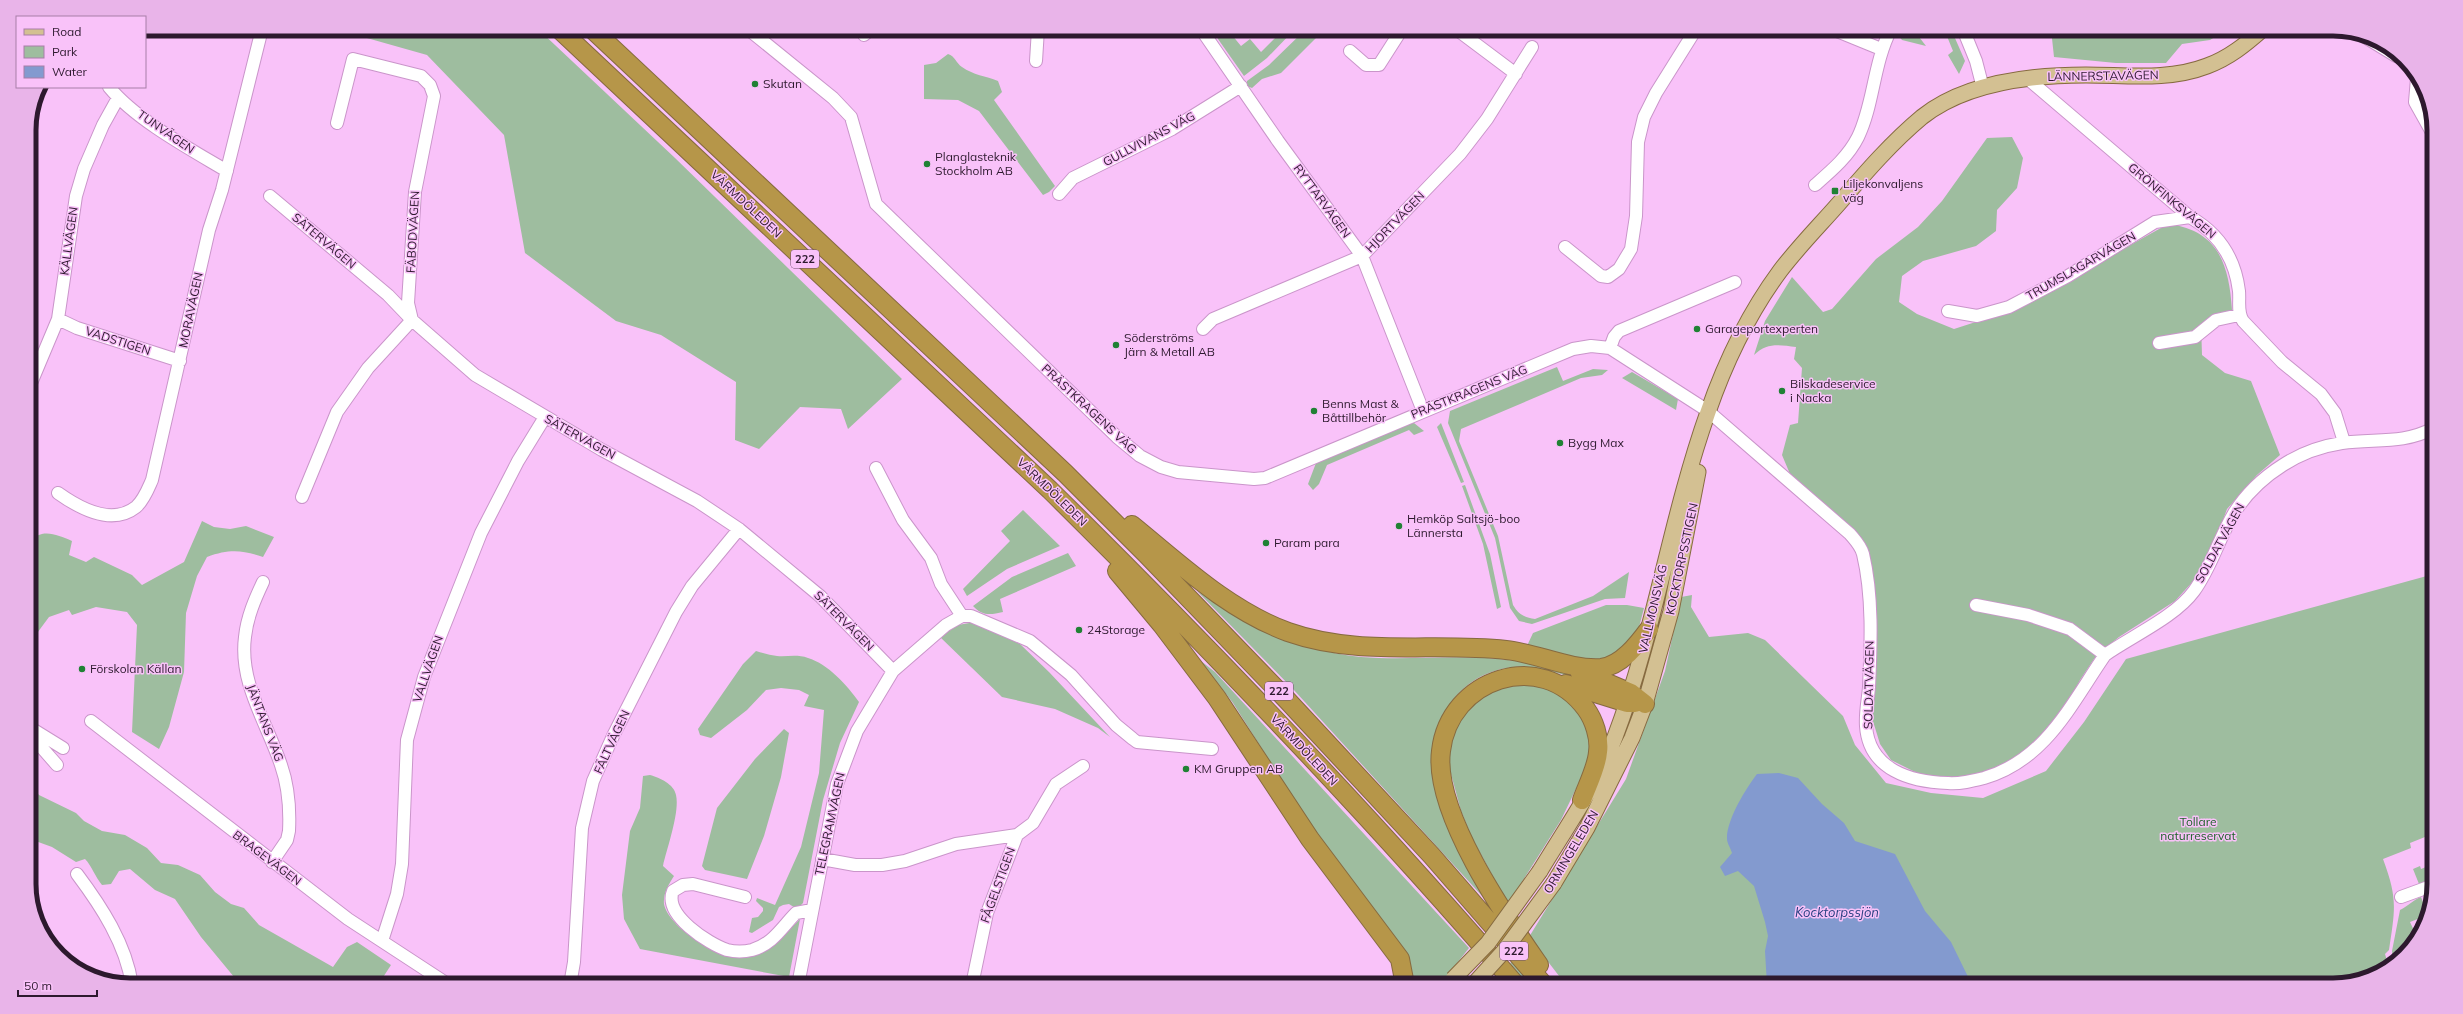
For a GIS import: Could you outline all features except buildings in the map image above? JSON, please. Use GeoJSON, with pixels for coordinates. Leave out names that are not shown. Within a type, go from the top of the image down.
{"type":"FeatureCollection","features":[{"type":"Feature","properties":{"kind":"highway","name":"VÄRMDÖLEDEN"},"geometry":{"type":"LineString","coordinates":[[566,36],[1050,490],[1238,679],[1341,790],[1510,978]]}},
{"type":"Feature","properties":{"kind":"highway","name":"VÄRMDÖLEDEN"},"geometry":{"type":"LineString","coordinates":[[599,36],[1065,473],[1298,712],[1432,856],[1538,978]]}},
{"type":"Feature","properties":{"kind":"highway"},"geometry":{"type":"LineString","coordinates":[[1065,473],[1149,539],[1185,571],[1231,602],[1287,631],[1311,639],[1356,647],[1460,647],[1507,650],[1577,666],[1601,668],[1613,665],[1637,645],[1649,630]]}},
{"type":"Feature","properties":{"kind":"highway"},"geometry":{"type":"LineString","coordinates":[[1050,490],[1162,625],[1217,698],[1310,839],[1400,959],[1404,978]]}},
{"type":"Feature","properties":{"kind":"highway"},"geometry":{"type":"LineString","coordinates":[[1545,658],[1634,700]]}},
{"type":"Feature","properties":{"kind":"highway"},"geometry":{"type":"LineString","coordinates":[[1549,978],[1500,907],[1466,846],[1446,795],[1440,751],[1447,726],[1458,709],[1479,689],[1508,676],[1528,675],[1550,679],[1634,700]]}},
{"type":"Feature","properties":{"kind":"highway"},"geometry":{"type":"LineString","coordinates":[[1550,679],[1579,699],[1591,716],[1597,734],[1598,752],[1582,800]]}},
{"type":"Feature","properties":{"kind":"main road","name":"LÄNNERSTAVÄGEN"},"geometry":{"type":"LineString","coordinates":[[1708,411],[1744,328],[1780,272],[1801,245],[1870,168],[1921,118],[1953,99],[1983,88],[2028,79],[2079,75],[2149,77],[2176,74],[2208,66],[2227,58],[2254,36]]}},
{"type":"Feature","properties":{"kind":"main road","name":"VALLMONSVÄG"},"geometry":{"type":"LineString","coordinates":[[1582,800],[1599,773],[1634,700],[1665,558],[1708,411]]}},
{"type":"Feature","properties":{"kind":"main road","name":"KOCKTORPSSTIGEN"},"geometry":{"type":"LineString","coordinates":[[1634,700],[1672,604],[1692,512],[1708,411]]}},
{"type":"Feature","properties":{"kind":"main road","name":"ORMINGELEDEN"},"geometry":{"type":"LineString","coordinates":[[1479,978],[1504,951],[1554,883],[1587,828],[1632,738],[1634,700]]}},
{"type":"Feature","properties":{"kind":"main road","name":"ORMINGELEDEN"},"geometry":{"type":"LineString","coordinates":[[1454,978],[1488,943],[1540,870],[1582,800]]}},
{"type":"Feature","properties":{"kind":"street","name":"MORAVÄGEN"},"geometry":{"type":"LineString","coordinates":[[58,493],[76,506],[100,514],[113,515],[136,506],[152,480],[209,230],[227,171],[260,36]]}},
{"type":"Feature","properties":{"kind":"street","name":"PRÄSTKRAGENS VÄG"},"geometry":{"type":"LineString","coordinates":[[757,36],[833,98],[851,118],[876,204],[1117,437],[1152,464],[1178,472],[1254,479],[1265,478],[1573,349],[1591,346],[1610,348],[1708,411]]}},
{"type":"Feature","properties":{"kind":"street"},"geometry":{"type":"LineString","coordinates":[[1036,61],[1038,36]]}},
{"type":"Feature","properties":{"kind":"street","name":"RYTTARVÄGEN"},"geometry":{"type":"LineString","coordinates":[[1207,36],[1362,256],[1422,411]]}},
{"type":"Feature","properties":{"kind":"street"},"geometry":{"type":"LineString","coordinates":[[1350,51],[1366,66],[1379,66],[1398,36]]}},
{"type":"Feature","properties":{"kind":"street"},"geometry":{"type":"LineString","coordinates":[[1465,36],[1516,74]]}},
{"type":"Feature","properties":{"kind":"street"},"geometry":{"type":"LineString","coordinates":[[1565,247],[1601,276],[1608,277],[1619,269],[1632,250],[1636,216],[1638,142],[1644,117],[1656,93],[1692,36]]}},
{"type":"Feature","properties":{"kind":"street"},"geometry":{"type":"LineString","coordinates":[[1849,36],[1881,49]]}},
{"type":"Feature","properties":{"kind":"street"},"geometry":{"type":"LineString","coordinates":[[1815,185],[1839,163],[1858,137],[1864,120],[1881,49],[1888,36]]}},
{"type":"Feature","properties":{"kind":"street"},"geometry":{"type":"LineString","coordinates":[[1966,36],[1976,61],[1983,88]]}},
{"type":"Feature","properties":{"kind":"street","name":"HJORTVÄGEN"},"geometry":{"type":"LineString","coordinates":[[1203,329],[1213,319],[1362,256],[1460,154],[1486,119],[1532,47]]}},
{"type":"Feature","properties":{"kind":"street","name":"FÄBODVÄGEN"},"geometry":{"type":"LineString","coordinates":[[337,123],[353,58],[421,76],[430,85],[434,96],[415,192],[408,303],[412,320]]}},
{"type":"Feature","properties":{"kind":"street","name":"GRÖNFINKSVÄGEN"},"geometry":{"type":"LineString","coordinates":[[2028,79],[2190,217],[2211,230],[2225,250],[2238,290],[2239,315]]}},
{"type":"Feature","properties":{"kind":"street","name":"GULLVIVANS VÄG"},"geometry":{"type":"LineString","coordinates":[[1059,194],[1073,178],[1172,129],[1241,86]]}},
{"type":"Feature","properties":{"kind":"street"},"geometry":{"type":"LineString","coordinates":[[2416,87],[2415,102],[2427,123]]}},
{"type":"Feature","properties":{"kind":"street","name":"TUNVÄGEN"},"geometry":{"type":"LineString","coordinates":[[111,88],[118,98],[167,134],[227,171]]}},
{"type":"Feature","properties":{"kind":"street","name":"KÄLLVÄGEN"},"geometry":{"type":"LineString","coordinates":[[36,371],[58,319],[76,196],[92,149],[118,98]]}},
{"type":"Feature","properties":{"kind":"street","name":"SÄTERVÄGEN"},"geometry":{"type":"LineString","coordinates":[[270,196],[388,295],[412,320],[475,375],[545,417],[697,501],[739,529],[820,596],[893,671]]}},
{"type":"Feature","properties":{"kind":"street","name":"TRUMSLAGARVÄGEN"},"geometry":{"type":"LineString","coordinates":[[1948,311],[1977,316],[2008,307],[2068,276],[2155,222],[2190,217]]}},
{"type":"Feature","properties":{"kind":"street"},"geometry":{"type":"LineString","coordinates":[[1610,348],[1614,337],[1619,331],[1735,282]]}},
{"type":"Feature","properties":{"kind":"street"},"geometry":{"type":"LineString","coordinates":[[2159,343],[2195,337],[2216,320],[2239,315],[2272,352],[2321,394],[2335,413],[2344,442]]}},
{"type":"Feature","properties":{"kind":"street","name":"VADSTIGEN"},"geometry":{"type":"LineString","coordinates":[[58,319],[77,328],[180,361]]}},
{"type":"Feature","properties":{"kind":"street"},"geometry":{"type":"LineString","coordinates":[[302,497],[336,412],[368,368],[412,320]]}},
{"type":"Feature","properties":{"kind":"street","name":"SOLDATVÄGEN"},"geometry":{"type":"LineString","coordinates":[[1708,411],[1850,534],[1858,544],[1862,553],[1869,609],[1870,655],[1866,727],[1869,742],[1878,757],[1886,766],[1900,775],[1936,783],[1957,784],[1992,775],[2012,767],[2029,756],[2052,734],[2064,719],[2105,655],[2133,636],[2159,622],[2193,592],[2215,555],[2233,514],[2252,489],[2283,465],[2303,454],[2344,442],[2396,440],[2427,430]]}},
{"type":"Feature","properties":{"kind":"street","name":"VALLVÄGEN"},"geometry":{"type":"LineString","coordinates":[[382,941],[397,894],[402,864],[407,740],[420,691],[481,533],[518,461],[545,417]]}},
{"type":"Feature","properties":{"kind":"street"},"geometry":{"type":"LineString","coordinates":[[876,468],[902,520],[931,558],[941,584],[962,616],[970,616],[1030,641],[1071,675],[1116,725],[1137,742],[1212,749]]}},
{"type":"Feature","properties":{"kind":"street","name":"FÄLTVÄGEN"},"geometry":{"type":"LineString","coordinates":[[571,978],[574,962],[581,836],[593,781],[613,736],[676,612],[692,586],[739,529]]}},
{"type":"Feature","properties":{"kind":"street","name":"JÄNTANS VÄG"},"geometry":{"type":"LineString","coordinates":[[263,582],[249,617],[245,653],[250,688],[282,766],[284,780],[288,831],[282,848],[272,862]]}},
{"type":"Feature","properties":{"kind":"street"},"geometry":{"type":"LineString","coordinates":[[1976,605],[2028,615],[2070,629],[2105,655]]}},
{"type":"Feature","properties":{"kind":"street","name":"TELEGRAMVÄGEN"},"geometry":{"type":"LineString","coordinates":[[799,978],[837,784],[846,758],[866,713],[893,671],[946,625],[962,616]]}},
{"type":"Feature","properties":{"kind":"street","name":"BRAGEVÄGEN"},"geometry":{"type":"LineString","coordinates":[[91,721],[111,738],[141,758],[272,862],[382,941],[439,978]]}},
{"type":"Feature","properties":{"kind":"street"},"geometry":{"type":"LineString","coordinates":[[36,731],[63,748]]}},
{"type":"Feature","properties":{"kind":"street"},"geometry":{"type":"LineString","coordinates":[[36,741],[57,765]]}},
{"type":"Feature","properties":{"kind":"street","name":"FÅGELSTIGEN"},"geometry":{"type":"LineString","coordinates":[[973,978],[987,913],[1017,835],[1033,823],[1056,784],[1083,766]]}},
{"type":"Feature","properties":{"kind":"street"},"geometry":{"type":"LineString","coordinates":[[822,859],[854,865],[882,865],[906,861],[956,844],[1017,835]]}},
{"type":"Feature","properties":{"kind":"street"},"geometry":{"type":"LineString","coordinates":[[77,874],[104,913],[117,939],[130,978]]}},
{"type":"Feature","properties":{"kind":"street"},"geometry":{"type":"LineString","coordinates":[[745,897],[689,883],[673,891],[672,901],[681,918],[699,934],[721,947],[738,951],[760,947],[780,933],[796,912],[812,910]]}},
{"type":"Feature","properties":{"kind":"street"},"geometry":{"type":"LineString","coordinates":[[2401,897],[2427,888]]}},
{"type":"Feature","properties":{"kind":"green space"},"geometry":{"type":"Polygon","coordinates":[[[360,36],[545,36],[675,158],[902,379],[848,429],[841,409],[800,407],[759,449],[735,440],[736,382],[661,335],[616,321],[525,253],[504,135],[427,55],[360,36]]]}},
{"type":"Feature","properties":{"kind":"green space"},"geometry":{"type":"Polygon","coordinates":[[[1217,36],[1233,36],[1241,46],[1250,39],[1261,52],[1277,36],[1288,36],[1267,58],[1244,76],[1217,36]]]}},
{"type":"Feature","properties":{"kind":"green space"},"geometry":{"type":"Polygon","coordinates":[[[1299,36],[1318,36],[1281,73],[1262,79],[1252,88],[1247,86],[1247,81],[1269,65],[1299,36]]]}},
{"type":"Feature","properties":{"kind":"green space"},"geometry":{"type":"Polygon","coordinates":[[[1899,36],[1918,36],[1926,46],[1902,40],[1899,36]]]}},
{"type":"Feature","properties":{"kind":"green space"},"geometry":{"type":"Polygon","coordinates":[[[1947,36],[1954,36],[1965,61],[1959,74],[1948,55],[1953,51],[1947,36]]]}},
{"type":"Feature","properties":{"kind":"green space"},"geometry":{"type":"Polygon","coordinates":[[[2052,36],[2217,36],[2210,40],[2182,44],[2166,63],[2116,63],[2054,57],[2052,36]]]}},
{"type":"Feature","properties":{"kind":"green space"},"geometry":{"type":"Polygon","coordinates":[[[948,54],[966,70],[998,81],[1002,92],[994,100],[1055,186],[1049,192],[1043,195],[979,111],[958,100],[924,99],[924,65],[936,63],[948,54]]]}},
{"type":"Feature","properties":{"kind":"green space"},"geometry":{"type":"Polygon","coordinates":[[[2012,137],[2023,158],[2017,188],[1997,210],[1996,231],[1976,246],[1923,261],[1902,276],[1899,302],[1917,314],[1954,329],[2016,309],[2168,224],[2185,228],[2199,234],[2218,252],[2224,264],[2228,278],[2232,310],[2201,324],[2202,355],[2225,373],[2251,381],[2280,455],[2257,475],[2227,509],[2212,550],[2196,578],[2175,601],[2119,637],[2096,656],[2080,680],[2067,706],[2029,750],[1993,771],[1957,781],[1921,775],[1891,760],[1880,744],[1872,718],[1874,694],[1872,578],[1835,515],[1790,474],[1782,455],[1790,425],[1798,423],[1802,368],[1794,359],[1796,347],[1774,345],[1764,348],[1754,355],[1765,321],[1792,277],[1823,312],[1832,309],[1876,259],[1918,227],[1942,201],[1987,138],[2012,137]]]}},
{"type":"Feature","properties":{"kind":"green space"},"geometry":{"type":"Polygon","coordinates":[[[1557,367],[1563,381],[1593,369],[1608,370],[1602,375],[1581,378],[1461,429],[1459,441],[1498,536],[1513,605],[1522,615],[1535,619],[1593,596],[1629,572],[1625,598],[1605,599],[1532,624],[1519,621],[1510,608],[1495,538],[1448,423],[1450,411],[1557,367]]]}},
{"type":"Feature","properties":{"kind":"green space"},"geometry":{"type":"Polygon","coordinates":[[[1632,372],[1678,399],[1676,410],[1622,378],[1632,372]]]}},
{"type":"Feature","properties":{"kind":"green space"},"geometry":{"type":"Polygon","coordinates":[[[1414,423],[1424,431],[1414,435],[1409,430],[1327,465],[1319,484],[1313,490],[1308,484],[1316,463],[1406,424],[1414,423]]]}},
{"type":"Feature","properties":{"kind":"green space"},"geometry":{"type":"Polygon","coordinates":[[[1441,423],[1464,482],[1461,483],[1437,427],[1441,423]]]}},
{"type":"Feature","properties":{"kind":"green space"},"geometry":{"type":"Polygon","coordinates":[[[1465,485],[1490,554],[1501,607],[1497,609],[1483,544],[1462,486],[1465,485]]]}},
{"type":"Feature","properties":{"kind":"green space"},"geometry":{"type":"Polygon","coordinates":[[[1023,510],[1060,546],[1007,569],[967,596],[963,589],[1010,541],[1001,531],[1023,510]]]}},
{"type":"Feature","properties":{"kind":"green space"},"geometry":{"type":"Polygon","coordinates":[[[202,521],[214,527],[230,529],[246,526],[274,537],[263,557],[235,551],[207,557],[197,576],[186,613],[184,672],[169,727],[159,749],[132,732],[137,625],[127,612],[96,607],[72,615],[69,610],[49,617],[36,635],[36,537],[49,534],[72,541],[69,555],[86,562],[94,557],[132,575],[142,585],[184,562],[202,521]]]}},
{"type":"Feature","properties":{"kind":"green space"},"geometry":{"type":"Polygon","coordinates":[[[1068,553],[1076,566],[1000,599],[1003,612],[986,614],[980,612],[973,606],[1012,577],[1068,553]]]}},
{"type":"Feature","properties":{"kind":"green space","name":"Tollare naturreservat"},"geometry":{"type":"Polygon","coordinates":[[[2427,576],[2427,836],[2410,843],[2411,848],[2383,859],[2391,884],[2394,904],[2389,950],[2385,954],[2387,961],[2363,973],[2339,978],[1561,978],[1529,937],[1626,779],[1665,671],[1681,597],[1692,595],[1691,607],[1709,637],[1748,633],[1765,640],[1843,716],[1855,745],[1886,783],[1931,793],[1983,798],[2046,771],[2084,722],[2126,659],[2427,576]]]}},
{"type":"Feature","properties":{"kind":"green space"},"geometry":{"type":"Polygon","coordinates":[[[1197,591],[1255,625],[1316,649],[1361,657],[1458,657],[1516,661],[1542,666],[1617,692],[1617,695],[1561,674],[1542,669],[1521,667],[1502,669],[1484,675],[1468,685],[1455,698],[1444,714],[1437,732],[1433,752],[1493,908],[1293,689],[1197,591]]]}},
{"type":"Feature","properties":{"kind":"green space"},"geometry":{"type":"Polygon","coordinates":[[[1606,605],[1627,605],[1644,608],[1637,635],[1604,663],[1526,648],[1533,633],[1606,605]]]}},
{"type":"Feature","properties":{"kind":"green space"},"geometry":{"type":"Polygon","coordinates":[[[975,622],[1020,644],[1049,672],[1110,737],[1098,728],[1055,709],[1002,697],[940,637],[958,625],[975,622]]]}},
{"type":"Feature","properties":{"kind":"green space"},"geometry":{"type":"Polygon","coordinates":[[[756,651],[777,656],[804,657],[815,661],[830,670],[849,689],[859,702],[840,743],[823,800],[803,903],[797,909],[789,904],[779,907],[773,920],[752,933],[749,932],[752,918],[758,917],[763,911],[763,908],[756,901],[757,898],[775,905],[801,847],[819,773],[824,710],[804,706],[809,695],[799,690],[781,688],[766,690],[747,710],[711,738],[700,735],[698,729],[743,664],[756,651]]]}},
{"type":"Feature","properties":{"kind":"green space"},"geometry":{"type":"Polygon","coordinates":[[[1201,661],[1215,672],[1469,948],[1445,978],[1407,978],[1233,703],[1201,661]]]}},
{"type":"Feature","properties":{"kind":"green space"},"geometry":{"type":"Polygon","coordinates":[[[1523,683],[1557,691],[1581,712],[1587,726],[1590,753],[1585,770],[1561,820],[1508,904],[1472,838],[1461,811],[1448,763],[1450,745],[1461,715],[1493,688],[1523,683]]]}},
{"type":"Feature","properties":{"kind":"green space"},"geometry":{"type":"Polygon","coordinates":[[[784,729],[789,733],[781,777],[764,836],[747,879],[705,870],[702,866],[717,808],[755,759],[784,729]]]}},
{"type":"Feature","properties":{"kind":"green space"},"geometry":{"type":"Polygon","coordinates":[[[650,775],[670,785],[675,791],[677,802],[675,820],[663,866],[674,876],[664,896],[664,904],[668,914],[676,924],[699,942],[726,955],[739,957],[749,957],[764,951],[783,936],[800,919],[789,977],[640,949],[624,919],[622,895],[630,831],[640,808],[643,776],[650,775]]]}},
{"type":"Feature","properties":{"kind":"green space"},"geometry":{"type":"Polygon","coordinates":[[[36,792],[39,795],[76,813],[84,821],[102,831],[125,835],[147,848],[161,863],[178,865],[200,875],[215,892],[231,904],[244,908],[259,925],[333,967],[347,947],[357,942],[391,965],[383,978],[235,978],[201,937],[175,899],[155,890],[130,869],[119,871],[111,884],[102,885],[85,859],[76,862],[52,847],[36,841],[36,792]]]}},
{"type":"Feature","properties":{"kind":"green space"},"geometry":{"type":"Polygon","coordinates":[[[2420,866],[2421,869],[2426,867],[2427,882],[2419,884],[2413,869],[2420,866]]]}},
{"type":"Feature","properties":{"kind":"green space"},"geometry":{"type":"Polygon","coordinates":[[[2421,897],[2424,906],[2421,918],[2410,922],[2414,931],[2408,941],[2392,957],[2392,951],[2400,910],[2421,897]]]}},
{"type":"Feature","properties":{"kind":"green space"},"geometry":{"type":"Polygon","coordinates":[[[1513,961],[1527,978],[1522,978],[1510,963],[1513,961]]]}},
{"type":"Feature","properties":{"kind":"water","name":"Kocktorpssjön"},"geometry":{"type":"Polygon","coordinates":[[[1779,773],[1798,778],[1822,804],[1844,823],[1855,841],[1895,854],[1925,911],[1951,942],[1969,978],[1767,978],[1765,951],[1768,936],[1754,886],[1738,871],[1725,876],[1720,867],[1732,853],[1727,841],[1733,814],[1757,774],[1779,773]]]}},
{"type":"Feature","properties":{"kind":"place","name":"Skutan"},"geometry":{"type":"Point","coordinates":[755,84]}},
{"type":"Feature","properties":{"kind":"place","name":"Planglasteknik Stockholm AB"},"geometry":{"type":"Point","coordinates":[927,164]}},
{"type":"Feature","properties":{"kind":"place","name":"Liljekonvaljens väg"},"geometry":{"type":"Point","coordinates":[1835,191]}},
{"type":"Feature","properties":{"kind":"place","name":"Garageportexperten"},"geometry":{"type":"Point","coordinates":[1697,329]}},
{"type":"Feature","properties":{"kind":"place","name":"Söderströms Järn & Metall AB"},"geometry":{"type":"Point","coordinates":[1116,345]}},
{"type":"Feature","properties":{"kind":"place","name":"Bilskadeservice i Nacka"},"geometry":{"type":"Point","coordinates":[1782,391]}},
{"type":"Feature","properties":{"kind":"place","name":"Benns Mast & Båttillbehör"},"geometry":{"type":"Point","coordinates":[1314,411]}},
{"type":"Feature","properties":{"kind":"place","name":"Bygg Max"},"geometry":{"type":"Point","coordinates":[1560,443]}},
{"type":"Feature","properties":{"kind":"place","name":"Hemköp Saltsjö-boo Lännersta"},"geometry":{"type":"Point","coordinates":[1399,526]}},
{"type":"Feature","properties":{"kind":"place","name":"Param para"},"geometry":{"type":"Point","coordinates":[1266,543]}},
{"type":"Feature","properties":{"kind":"place","name":"24Storage"},"geometry":{"type":"Point","coordinates":[1079,630]}},
{"type":"Feature","properties":{"kind":"place","name":"Förskolan Källan"},"geometry":{"type":"Point","coordinates":[82,669]}},
{"type":"Feature","properties":{"kind":"place","name":"KM Gruppen AB"},"geometry":{"type":"Point","coordinates":[1186,769]}}]}
